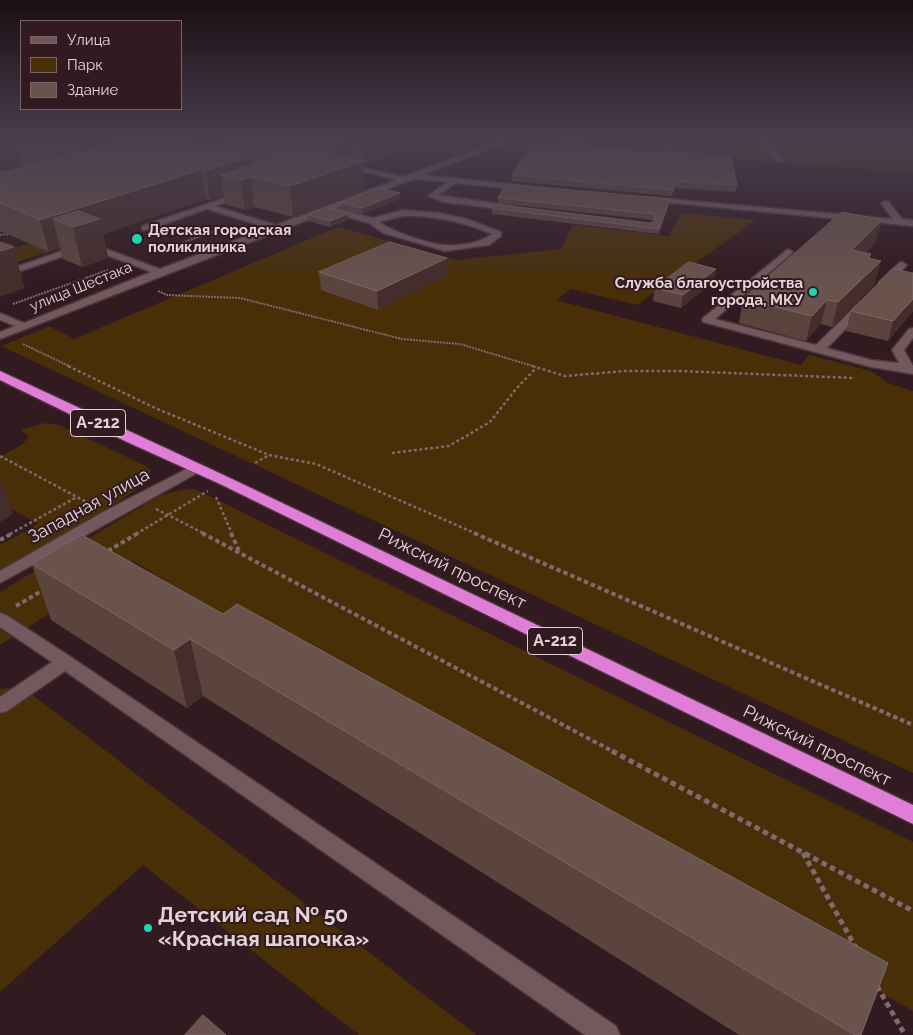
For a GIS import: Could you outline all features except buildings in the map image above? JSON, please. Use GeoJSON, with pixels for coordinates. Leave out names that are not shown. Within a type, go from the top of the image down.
{"type":"FeatureCollection","features":[{"type":"Feature","properties":{"kind":"highway","name":"Рижский проспект"},"geometry":{"type":"LineString","coordinates":[[0,375],[913,815]]}},
{"type":"Feature","properties":{"kind":"street","name":"улица Шестака"},"geometry":{"type":"LineString","coordinates":[[0,336],[160,272],[381,188]]}},
{"type":"Feature","properties":{"kind":"street"},"geometry":{"type":"LineString","coordinates":[[443,188],[432,196],[443,200],[520,210]]}},
{"type":"Feature","properties":{"kind":"street"},"geometry":{"type":"LineString","coordinates":[[531,188],[538,189]]}},
{"type":"Feature","properties":{"kind":"street"},"geometry":{"type":"LineString","coordinates":[[145,228],[251,191]]}},
{"type":"Feature","properties":{"kind":"street"},"geometry":{"type":"LineString","coordinates":[[639,198],[913,223]]}},
{"type":"Feature","properties":{"kind":"street"},"geometry":{"type":"LineString","coordinates":[[885,203],[899,221]]}},
{"type":"Feature","properties":{"kind":"street"},"geometry":{"type":"LineString","coordinates":[[207,206],[276,228]]}},
{"type":"Feature","properties":{"kind":"street"},"geometry":{"type":"LineString","coordinates":[[326,209],[372,221],[386,231],[445,248],[486,243],[498,234],[476,223],[427,213],[401,213],[372,221]]}},
{"type":"Feature","properties":{"kind":"street"},"geometry":{"type":"LineString","coordinates":[[0,270],[6,273],[88,245],[160,272]]}},
{"type":"Feature","properties":{"kind":"street"},"geometry":{"type":"LineString","coordinates":[[788,252],[707,320],[871,363],[910,369]]}},
{"type":"Feature","properties":{"kind":"street"},"geometry":{"type":"LineString","coordinates":[[819,349],[902,265]]}},
{"type":"Feature","properties":{"kind":"street"},"geometry":{"type":"LineString","coordinates":[[0,316],[23,326]]}},
{"type":"Feature","properties":{"kind":"street"},"geometry":{"type":"LineString","coordinates":[[910,369],[898,350],[913,330]]}},
{"type":"Feature","properties":{"kind":"street","name":"Западная улица"},"geometry":{"type":"LineString","coordinates":[[0,578],[110,514],[196,468]]}},
{"type":"Feature","properties":{"kind":"street"},"geometry":{"type":"LineString","coordinates":[[4,614],[65,662],[607,1035]]}},
{"type":"Feature","properties":{"kind":"street"},"geometry":{"type":"LineString","coordinates":[[0,706],[65,662]]}},
{"type":"Feature","properties":{"kind":"path"},"geometry":{"type":"LineString","coordinates":[[0,235],[16,233]]}},
{"type":"Feature","properties":{"kind":"path"},"geometry":{"type":"LineString","coordinates":[[154,289],[167,295],[240,298],[402,339],[460,344],[565,376],[625,372],[679,372],[864,378]]}},
{"type":"Feature","properties":{"kind":"path"},"geometry":{"type":"LineString","coordinates":[[18,341],[155,408],[269,455],[316,464],[913,725]]}},
{"type":"Feature","properties":{"kind":"path"},"geometry":{"type":"LineString","coordinates":[[392,453],[449,446],[490,422],[516,389],[536,368]]}},
{"type":"Feature","properties":{"kind":"path"},"geometry":{"type":"LineString","coordinates":[[255,463],[269,455]]}},
{"type":"Feature","properties":{"kind":"path"},"geometry":{"type":"LineString","coordinates":[[0,456],[110,514]]}},
{"type":"Feature","properties":{"kind":"path"},"geometry":{"type":"LineString","coordinates":[[102,555],[212,489],[239,552]]}},
{"type":"Feature","properties":{"kind":"path"},"geometry":{"type":"LineString","coordinates":[[0,540],[77,497]]}},
{"type":"Feature","properties":{"kind":"path"},"geometry":{"type":"LineString","coordinates":[[149,506],[170,515],[913,911]]}},
{"type":"Feature","properties":{"kind":"path"},"geometry":{"type":"LineString","coordinates":[[4,614],[51,585]]}},
{"type":"Feature","properties":{"kind":"path"},"geometry":{"type":"LineString","coordinates":[[802,852],[861,957]]}},
{"type":"Feature","properties":{"kind":"path"},"geometry":{"type":"LineString","coordinates":[[876,983],[905,1035]]}},
{"type":"Feature","properties":{"kind":"green space"},"geometry":{"type":"Polygon","coordinates":[[[682,213],[756,220],[637,305],[571,289],[556,300],[801,365],[809,355],[871,371],[888,383],[913,391],[913,773],[1,346],[49,326],[74,339],[338,227],[456,260],[561,249],[573,225],[669,236],[682,213]]]}},
{"type":"Feature","properties":{"kind":"green space"},"geometry":{"type":"Polygon","coordinates":[[[4,241],[18,247],[32,243],[63,247],[14,263],[0,243],[4,241]]]}},
{"type":"Feature","properties":{"kind":"green space"},"geometry":{"type":"Polygon","coordinates":[[[45,423],[59,425],[146,466],[151,471],[147,480],[133,492],[0,577],[0,545],[38,524],[0,502],[0,457],[23,444],[29,436],[20,430],[45,423]]]}},
{"type":"Feature","properties":{"kind":"green space"},"geometry":{"type":"Polygon","coordinates":[[[195,489],[913,842],[913,1011],[268,643],[133,561],[0,645],[0,592],[159,496],[181,490],[195,489]]]}},
{"type":"Feature","properties":{"kind":"green space"},"geometry":{"type":"Polygon","coordinates":[[[21,686],[477,1035],[359,1035],[143,865],[0,992],[0,689],[21,686]]]}},
{"type":"Feature","properties":{"kind":"place","name":"Детская городская поликлиника"},"geometry":{"type":"Point","coordinates":[137,239]}},
{"type":"Feature","properties":{"kind":"place","name":"Служба благоустройства города, МКУ"},"geometry":{"type":"Point","coordinates":[813,292]}},
{"type":"Feature","properties":{"kind":"place","name":"Детский сад № 50 «Красная шапочка»"},"geometry":{"type":"Point","coordinates":[148,928]}}]}
